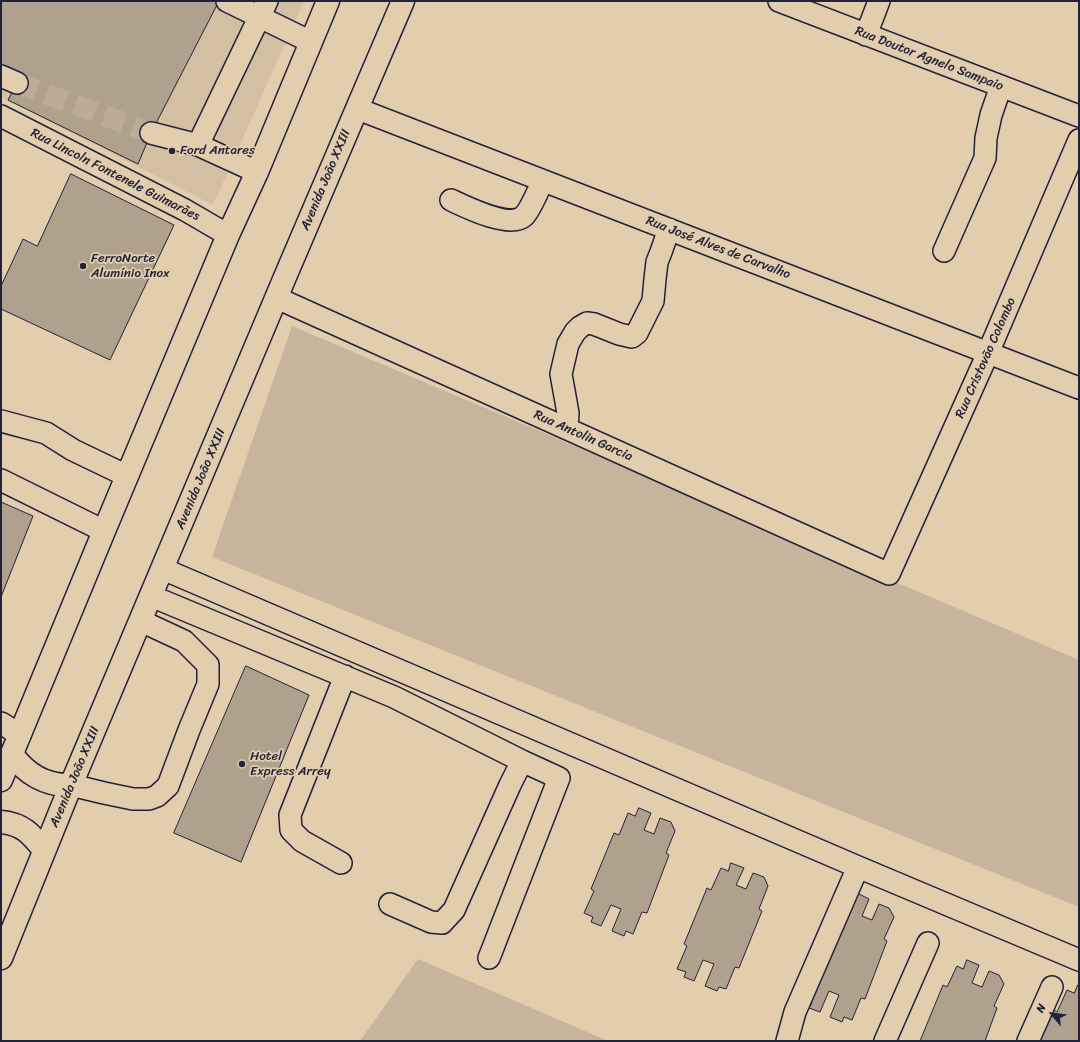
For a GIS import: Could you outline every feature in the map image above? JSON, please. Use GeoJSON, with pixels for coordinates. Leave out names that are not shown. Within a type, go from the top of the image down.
{"type":"FeatureCollection","features":[{"type":"Feature","properties":{"kind":"main road"},"geometry":{"type":"LineString","coordinates":[[1,780],[228,235],[257,172],[328,1]]}},
{"type":"Feature","properties":{"kind":"main road","name":"Avenida João XXIII"},"geometry":{"type":"LineString","coordinates":[[1,958],[71,785],[403,1]]}},
{"type":"Feature","properties":{"kind":"main road"},"geometry":{"type":"LineString","coordinates":[[16,744],[19,764],[25,770],[36,777],[51,783],[71,785]]}},
{"type":"Feature","properties":{"kind":"main road"},"geometry":{"type":"LineString","coordinates":[[1,822],[18,826],[31,836],[44,850]]}},
{"type":"Feature","properties":{"kind":"street"},"geometry":{"type":"LineString","coordinates":[[227,1],[263,9],[311,42]]}},
{"type":"Feature","properties":{"kind":"street","name":"Rua Doutor Agnelo Sampaio"},"geometry":{"type":"LineString","coordinates":[[779,1],[1079,116]]}},
{"type":"Feature","properties":{"kind":"street"},"geometry":{"type":"LineString","coordinates":[[866,35],[879,1]]}},
{"type":"Feature","properties":{"kind":"street"},"geometry":{"type":"LineString","coordinates":[[198,145],[263,9]]}},
{"type":"Feature","properties":{"kind":"street"},"geometry":{"type":"LineString","coordinates":[[944,251],[985,158],[986,138],[991,115],[1001,86]]}},
{"type":"Feature","properties":{"kind":"street","name":"Rua José Alves de Carvalho"},"geometry":{"type":"LineString","coordinates":[[358,109],[1079,388]]}},
{"type":"Feature","properties":{"kind":"street","name":"Rua Lincoln Fontenele Guimarães"},"geometry":{"type":"LineString","coordinates":[[2,118],[185,210],[228,235]]}},
{"type":"Feature","properties":{"kind":"street"},"geometry":{"type":"LineString","coordinates":[[151,133],[198,145],[257,172]]}},
{"type":"Feature","properties":{"kind":"street","name":"Rua Cristovão Colombo"},"geometry":{"type":"LineString","coordinates":[[889,574],[988,353],[1079,140]]}},
{"type":"Feature","properties":{"kind":"street"},"geometry":{"type":"LineString","coordinates":[[451,200],[492,217],[514,220],[523,217],[529,209],[543,181]]}},
{"type":"Feature","properties":{"kind":"street"},"geometry":{"type":"LineString","coordinates":[[567,428],[568,413],[561,374],[568,344],[575,332],[587,323],[594,324],[624,336],[632,337],[637,333],[654,301],[657,262],[662,252],[669,229]]}},
{"type":"Feature","properties":{"kind":"street","name":"Rua Antolin Garcia"},"geometry":{"type":"LineString","coordinates":[[277,298],[889,574]]}},
{"type":"Feature","properties":{"kind":"street"},"geometry":{"type":"LineString","coordinates":[[1,421],[46,433],[73,450],[127,476]]}},
{"type":"Feature","properties":{"kind":"street"},"geometry":{"type":"LineString","coordinates":[[1,480],[104,531]]}},
{"type":"Feature","properties":{"kind":"street"},"geometry":{"type":"LineString","coordinates":[[163,569],[858,867],[1079,960]]}},
{"type":"Feature","properties":{"kind":"street"},"geometry":{"type":"LineString","coordinates":[[151,596],[394,697],[522,761],[560,778],[489,958]]}},
{"type":"Feature","properties":{"kind":"street"},"geometry":{"type":"LineString","coordinates":[[71,785],[104,794],[133,799],[149,799],[157,796],[168,786],[208,684],[208,664],[184,641],[141,621]]}},
{"type":"Feature","properties":{"kind":"street"},"geometry":{"type":"LineString","coordinates":[[341,863],[302,841],[291,830],[290,815],[344,676]]}},
{"type":"Feature","properties":{"kind":"street"},"geometry":{"type":"LineString","coordinates":[[1,723],[16,744]]}},
{"type":"Feature","properties":{"kind":"street"},"geometry":{"type":"LineString","coordinates":[[390,904],[431,922],[442,923],[454,910],[522,761]]}},
{"type":"Feature","properties":{"kind":"street"},"geometry":{"type":"LineString","coordinates":[[787,1041],[795,1012],[858,867]]}},
{"type":"Feature","properties":{"kind":"street"},"geometry":{"type":"LineString","coordinates":[[885,1041],[928,943]]}},
{"type":"Feature","properties":{"kind":"street"},"geometry":{"type":"LineString","coordinates":[[1028,1041],[1052,987]]}},
{"type":"Feature","properties":{"kind":"shaded area","name":"Ford Antares"},"geometry":{"type":"Polygon","coordinates":[[[1,1],[304,1],[213,205],[1,97],[1,1]]]}},
{"type":"Feature","properties":{"kind":"shaded area"},"geometry":{"type":"Polygon","coordinates":[[[292,326],[1079,660],[1079,907],[212,557],[292,326]]]}},
{"type":"Feature","properties":{"kind":"shaded area"},"geometry":{"type":"Polygon","coordinates":[[[418,959],[608,1041],[360,1041],[418,959]]]}},
{"type":"Feature","properties":{"kind":"building"},"geometry":{"type":"Polygon","coordinates":[[[1,1],[219,1],[151,133],[138,164],[8,100],[21,75],[1,65],[1,1]]]}},
{"type":"Feature","properties":{"kind":"building","name":"FerroNorte Alumínio Inox"},"geometry":{"type":"Polygon","coordinates":[[[71,174],[174,225],[110,360],[1,309],[1,286],[23,239],[37,246],[71,174]]]}},
{"type":"Feature","properties":{"kind":"building"},"geometry":{"type":"Polygon","coordinates":[[[1,502],[33,516],[1,597],[1,502]]]}},
{"type":"Feature","properties":{"kind":"building","name":"Hotel Express Arrey"},"geometry":{"type":"Polygon","coordinates":[[[246,666],[309,695],[241,862],[174,833],[246,666]]]}},
{"type":"Feature","properties":{"kind":"building"},"geometry":{"type":"Polygon","coordinates":[[[639,808],[651,813],[644,830],[654,834],[660,818],[671,822],[675,831],[666,853],[669,855],[647,913],[642,912],[633,934],[626,931],[624,936],[612,931],[621,909],[611,905],[601,926],[591,922],[593,917],[584,913],[594,891],[591,889],[614,833],[619,835],[628,813],[635,816],[639,808]]]}},
{"type":"Feature","properties":{"kind":"building"},"geometry":{"type":"Polygon","coordinates":[[[731,863],[744,868],[736,885],[746,889],[753,873],[764,877],[768,886],[759,909],[762,911],[739,968],[735,967],[726,989],[719,987],[717,991],[705,986],[714,964],[703,960],[694,981],[684,977],[686,972],[677,969],[687,946],[684,944],[707,888],[711,890],[721,868],[728,871],[731,863]]]}},
{"type":"Feature","properties":{"kind":"building"},"geometry":{"type":"Polygon","coordinates":[[[857,893],[869,899],[862,916],[872,920],[879,904],[889,908],[894,917],[884,939],[887,941],[865,999],[861,998],[852,1020],[844,1017],[842,1022],[830,1017],[839,995],[829,991],[820,1012],[809,1008],[812,1003],[802,1000],[857,893]]]}},
{"type":"Feature","properties":{"kind":"building"},"geometry":{"type":"Polygon","coordinates":[[[967,960],[979,965],[972,983],[982,987],[989,971],[999,975],[1004,984],[994,1006],[997,1008],[985,1041],[920,1041],[943,985],[947,987],[957,966],[963,969],[967,960]]]}},
{"type":"Feature","properties":{"kind":"building"},"geometry":{"type":"Polygon","coordinates":[[[1078,985],[1079,1041],[1040,1041],[1054,1010],[1057,1012],[1067,990],[1074,993],[1078,985]]]}},
{"type":"Feature","properties":{"kind":"tunnel"},"geometry":{"type":"LineString","coordinates":[[17,83],[151,133]]}},
{"type":"Feature","properties":{"kind":"place","name":"Ford Antares"},"geometry":{"type":"Point","coordinates":[172,151]}},
{"type":"Feature","properties":{"kind":"place","name":"FerroNorte Alumínio Inox"},"geometry":{"type":"Point","coordinates":[83,266]}},
{"type":"Feature","properties":{"kind":"place","name":"Hotel Express Arrey"},"geometry":{"type":"Point","coordinates":[242,764]}}]}
